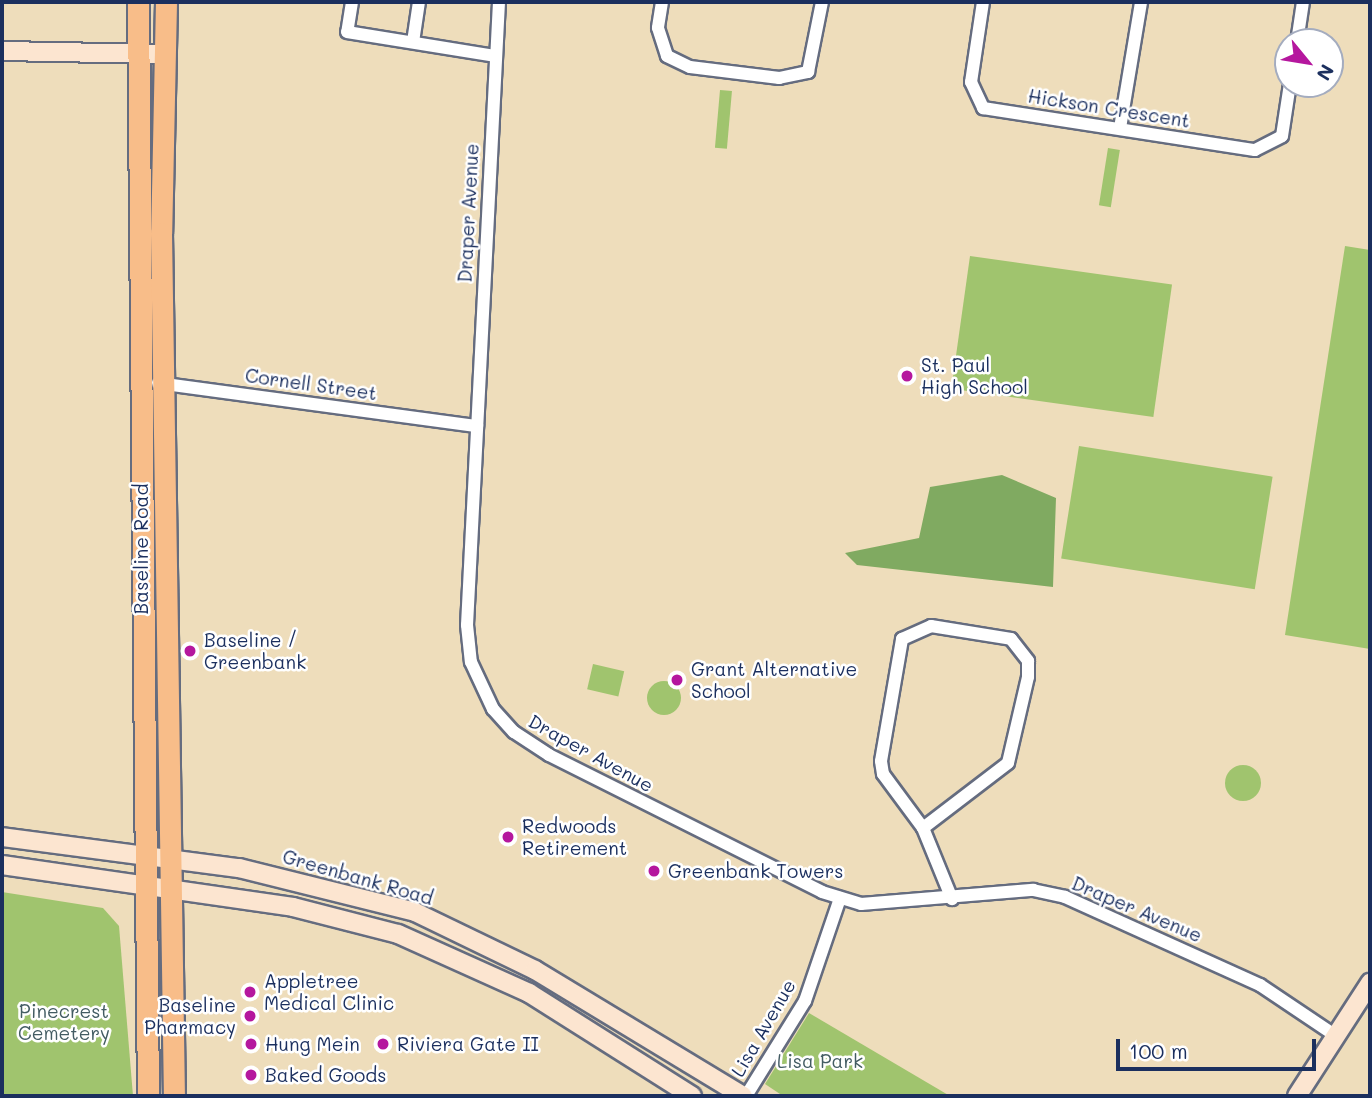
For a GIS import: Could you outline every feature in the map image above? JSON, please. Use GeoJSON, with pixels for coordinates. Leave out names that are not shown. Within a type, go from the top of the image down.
{"type":"FeatureCollection","features":[{"type":"Feature","properties":{"kind":"main road","name":"Baseline Road"},"geometry":{"type":"LineString","coordinates":[[138,2],[135,51],[140,381],[142,884],[148,1096]]}},
{"type":"Feature","properties":{"kind":"main road","name":"Baseline Road"},"geometry":{"type":"LineString","coordinates":[[166,2],[163,54],[174,888],[174,1096]]}},
{"type":"Feature","properties":{"kind":"main road"},"geometry":{"type":"LineString","coordinates":[[2,51],[135,51],[163,54]]}},
{"type":"Feature","properties":{"kind":"main road","name":"Greenbank Road"},"geometry":{"type":"LineString","coordinates":[[2,837],[173,858],[320,884],[415,912],[535,970],[744,1096]]}},
{"type":"Feature","properties":{"kind":"main road"},"geometry":{"type":"LineString","coordinates":[[2,865],[293,907],[398,934],[529,993],[692,1096]]}},
{"type":"Feature","properties":{"kind":"main road"},"geometry":{"type":"LineString","coordinates":[[1297,1096],[1370,983]]}},
{"type":"Feature","properties":{"kind":"street"},"geometry":{"type":"LineString","coordinates":[[352,2],[347,32],[496,56]]}},
{"type":"Feature","properties":{"kind":"street"},"geometry":{"type":"LineString","coordinates":[[413,41],[419,2]]}},
{"type":"Feature","properties":{"kind":"street","name":"Draper Avenue"},"geometry":{"type":"LineString","coordinates":[[499,2],[468,643],[493,709],[514,732],[573,769],[840,898],[861,904],[953,899],[1033,890],[1065,897],[1260,985],[1336,1036]]}},
{"type":"Feature","properties":{"kind":"street"},"geometry":{"type":"LineString","coordinates":[[662,2],[658,28],[667,56],[690,67],[779,78],[808,72],[822,2]]}},
{"type":"Feature","properties":{"kind":"street","name":"Hickson Crescent"},"geometry":{"type":"LineString","coordinates":[[983,2],[971,82],[983,108],[1271,147],[1282,136],[1288,98]]}},
{"type":"Feature","properties":{"kind":"street"},"geometry":{"type":"LineString","coordinates":[[1120,128],[1141,2]]}},
{"type":"Feature","properties":{"kind":"street"},"geometry":{"type":"LineString","coordinates":[[1299,28],[1303,2]]}},
{"type":"Feature","properties":{"kind":"street","name":"Cornell Street"},"geometry":{"type":"LineString","coordinates":[[140,381],[477,426]]}},
{"type":"Feature","properties":{"kind":"street"},"geometry":{"type":"LineString","coordinates":[[923,828],[1008,763],[1028,677],[1028,660],[1011,639],[931,626],[902,639],[881,761],[923,828],[953,899]]}},
{"type":"Feature","properties":{"kind":"street","name":"Lisa Avenue"},"geometry":{"type":"LineString","coordinates":[[744,1096],[805,1001],[840,898]]}},
{"type":"Feature","properties":{"kind":"green space"},"geometry":{"type":"Polygon","coordinates":[[[720,90],[732,91],[727,149],[715,148],[720,90]]]}},
{"type":"Feature","properties":{"kind":"green space"},"geometry":{"type":"Polygon","coordinates":[[[1108,148],[1120,150],[1111,207],[1099,205],[1108,148]]]}},
{"type":"Feature","properties":{"kind":"green space"},"geometry":{"type":"Polygon","coordinates":[[[1345,246],[1370,250],[1370,649],[1285,635],[1345,246]]]}},
{"type":"Feature","properties":{"kind":"green space"},"geometry":{"type":"Polygon","coordinates":[[[970,256],[1172,284],[1153,417],[951,389],[970,256]]]}},
{"type":"Feature","properties":{"kind":"green space"},"geometry":{"type":"Polygon","coordinates":[[[1079,446],[1273,477],[1255,589],[1061,559],[1079,446]]]}},
{"type":"Feature","properties":{"kind":"green space"},"geometry":{"type":"Polygon","coordinates":[[[1002,475],[1056,498],[1053,587],[857,565],[845,553],[919,538],[930,487],[1002,475]]]}},
{"type":"Feature","properties":{"kind":"green space"},"geometry":{"type":"Polygon","coordinates":[[[593,664],[624,671],[618,697],[587,689],[593,664]]]}},
{"type":"Feature","properties":{"kind":"green space"},"geometry":{"type":"Polygon","coordinates":[[[664,681],[676,686],[681,698],[676,710],[664,715],[652,710],[647,698],[652,686],[664,681]]]}},
{"type":"Feature","properties":{"kind":"green space"},"geometry":{"type":"Polygon","coordinates":[[[1243,765],[1255,771],[1261,783],[1255,795],[1243,801],[1231,795],[1225,783],[1231,771],[1243,765]]]}},
{"type":"Feature","properties":{"kind":"green space","name":"Pinecrest Cemetery"},"geometry":{"type":"Polygon","coordinates":[[[2,892],[103,908],[119,926],[133,1096],[2,1096],[2,892]]]}},
{"type":"Feature","properties":{"kind":"green space","name":"Lisa Park"},"geometry":{"type":"Polygon","coordinates":[[[809,1013],[950,1096],[783,1096],[765,1084],[809,1013]]]}},
{"type":"Feature","properties":{"kind":"place","name":"St. Paul High School"},"geometry":{"type":"Point","coordinates":[907,376]}},
{"type":"Feature","properties":{"kind":"place","name":"Baseline / Greenbank"},"geometry":{"type":"Point","coordinates":[190,651]}},
{"type":"Feature","properties":{"kind":"place","name":"Grant Alternative School"},"geometry":{"type":"Point","coordinates":[677,680]}},
{"type":"Feature","properties":{"kind":"place","name":"Redwoods Retirement"},"geometry":{"type":"Point","coordinates":[508,837]}},
{"type":"Feature","properties":{"kind":"place","name":"Greenbank Towers"},"geometry":{"type":"Point","coordinates":[654,871]}},
{"type":"Feature","properties":{"kind":"place","name":"Appletree Medical Clinic"},"geometry":{"type":"Point","coordinates":[250,992]}},
{"type":"Feature","properties":{"kind":"place","name":"Baseline Pharmacy"},"geometry":{"type":"Point","coordinates":[250,1016]}},
{"type":"Feature","properties":{"kind":"place","name":"Hung Mein"},"geometry":{"type":"Point","coordinates":[251,1044]}},
{"type":"Feature","properties":{"kind":"place","name":"Riviera Gate II"},"geometry":{"type":"Point","coordinates":[383,1044]}},
{"type":"Feature","properties":{"kind":"place","name":"Baked Goods"},"geometry":{"type":"Point","coordinates":[251,1075]}}]}
